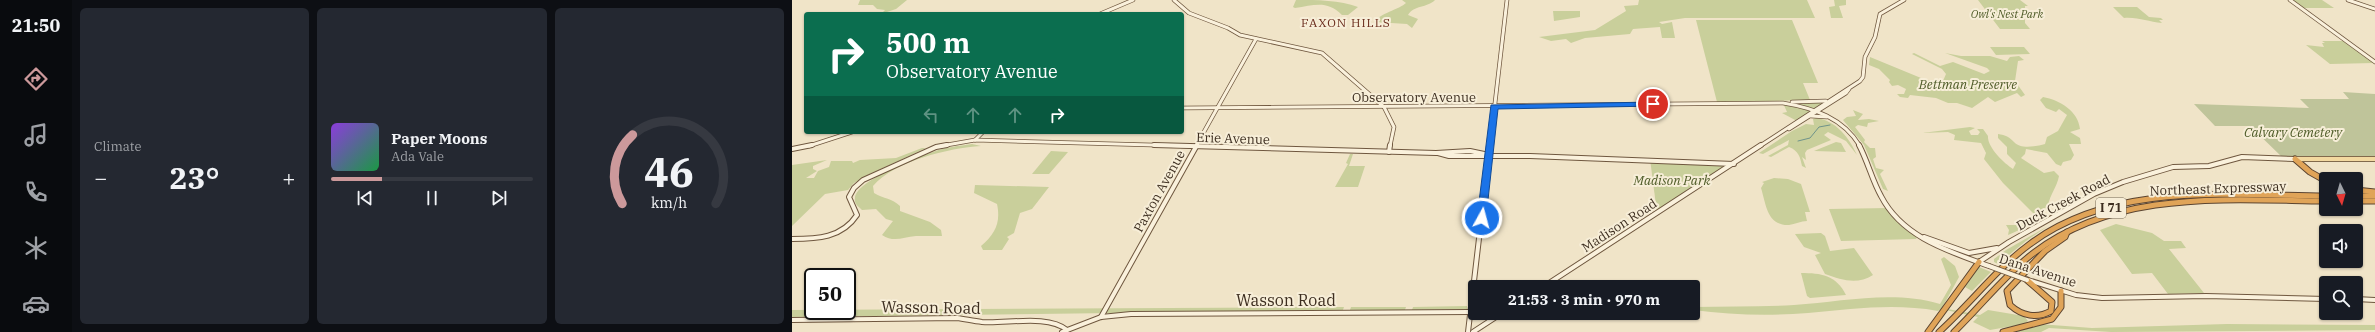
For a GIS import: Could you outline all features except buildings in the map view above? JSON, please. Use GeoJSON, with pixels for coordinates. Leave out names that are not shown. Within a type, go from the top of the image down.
{"type":"FeatureCollection","features":[{"type":"Feature","properties":{"kind":"highway"},"geometry":{"type":"LineString","coordinates":[[2295,159],[2310,172],[2319,176]]}},
{"type":"Feature","properties":{"kind":"highway"},"geometry":{"type":"LineString","coordinates":[[2363,191],[2375,192]]}},
{"type":"Feature","properties":{"kind":"highway","name":"Northeast Expressway"},"geometry":{"type":"LineString","coordinates":[[1939,332],[2015,256],[2031,243],[2046,233],[2084,216],[2128,204],[2179,197],[2319,196]]}},
{"type":"Feature","properties":{"kind":"highway"},"geometry":{"type":"LineString","coordinates":[[2363,196],[2375,196]]}},
{"type":"Feature","properties":{"kind":"highway","name":"Northeast Expressway"},"geometry":{"type":"LineString","coordinates":[[1954,332],[2032,254],[2067,232],[2110,214],[2154,205],[2200,202],[2319,201]]}},
{"type":"Feature","properties":{"kind":"highway"},"geometry":{"type":"LineString","coordinates":[[2363,201],[2375,201]]}},
{"type":"Feature","properties":{"kind":"highway"},"geometry":{"type":"LineString","coordinates":[[2027,280],[2052,302],[2051,311],[2048,314],[2033,316],[2016,309],[2008,301],[2007,291],[2045,251],[2065,237],[2067,232]]}},
{"type":"Feature","properties":{"kind":"highway"},"geometry":{"type":"LineString","coordinates":[[1928,332],[1979,262]]}},
{"type":"Feature","properties":{"kind":"highway"},"geometry":{"type":"LineString","coordinates":[[2003,332],[2052,319],[2061,307],[2062,291]]}},
{"type":"Feature","properties":{"kind":"main road","name":"Duck Creek Road"},"geometry":{"type":"LineString","coordinates":[[2295,159],[2375,160]]}},
{"type":"Feature","properties":{"kind":"street"},"geometry":{"type":"LineString","coordinates":[[1105,12],[1132,0]]}},
{"type":"Feature","properties":{"kind":"street"},"geometry":{"type":"LineString","coordinates":[[1174,0],[1184,10],[1201,19],[1256,39],[1319,51],[1384,107],[1394,127],[1389,152]]}},
{"type":"Feature","properties":{"kind":"street"},"geometry":{"type":"LineString","coordinates":[[1474,280],[1490,155],[1494,106],[1507,0]]}},
{"type":"Feature","properties":{"kind":"street","name":"Madison Road"},"geometry":{"type":"LineString","coordinates":[[1554,280],[1846,93],[1863,77],[1866,57],[1875,37],[1880,14],[1903,1],[1908,0]]}},
{"type":"Feature","properties":{"kind":"street"},"geometry":{"type":"LineString","coordinates":[[2290,0],[2375,62]]}},
{"type":"Feature","properties":{"kind":"street"},"geometry":{"type":"LineString","coordinates":[[2348,0],[2375,9]]}},
{"type":"Feature","properties":{"kind":"street","name":"Paxton Avenue"},"geometry":{"type":"LineString","coordinates":[[1101,317],[1256,39]]}},
{"type":"Feature","properties":{"kind":"street","name":"Madison Road"},"geometry":{"type":"LineString","coordinates":[[1788,129],[1811,116],[1833,97],[1849,89]]}},
{"type":"Feature","properties":{"kind":"street"},"geometry":{"type":"LineString","coordinates":[[1816,111],[1833,97]]}},
{"type":"Feature","properties":{"kind":"street"},"geometry":{"type":"LineString","coordinates":[[1783,102],[1829,100]]}},
{"type":"Feature","properties":{"kind":"street","name":"Observatory Avenue"},"geometry":{"type":"LineString","coordinates":[[1184,108],[1783,102],[1816,111]]}},
{"type":"Feature","properties":{"kind":"street"},"geometry":{"type":"LineString","coordinates":[[1824,108],[1832,119]]}},
{"type":"Feature","properties":{"kind":"street","name":"Dana Avenue"},"geometry":{"type":"LineString","coordinates":[[1816,111],[1832,119],[1848,131],[1859,145],[1879,194],[1896,218],[1918,235],[1938,247],[2027,280],[2062,291],[2102,298],[2206,296],[2319,299]]}},
{"type":"Feature","properties":{"kind":"street"},"geometry":{"type":"LineString","coordinates":[[1811,116],[1832,119]]}},
{"type":"Feature","properties":{"kind":"street"},"geometry":{"type":"LineString","coordinates":[[792,149],[809,146],[846,134]]}},
{"type":"Feature","properties":{"kind":"street"},"geometry":{"type":"LineString","coordinates":[[975,140],[980,134]]}},
{"type":"Feature","properties":{"kind":"street","name":"Erie Avenue"},"geometry":{"type":"LineString","coordinates":[[792,239],[826,237],[849,226],[857,216],[849,198],[850,192],[868,177],[936,147],[975,140],[1389,152],[1476,152],[1490,155]]}},
{"type":"Feature","properties":{"kind":"street"},"geometry":{"type":"LineString","coordinates":[[1449,156],[1448,155],[1450,152]]}},
{"type":"Feature","properties":{"kind":"street"},"geometry":{"type":"LineString","coordinates":[[1475,157],[1478,154],[1476,152]]}},
{"type":"Feature","properties":{"kind":"street","name":"Erie Avenue"},"geometry":{"type":"LineString","coordinates":[[1438,153],[1449,156],[1475,157],[1490,155],[1734,164]]}},
{"type":"Feature","properties":{"kind":"street","name":"Duck Creek Road"},"geometry":{"type":"LineString","coordinates":[[1979,262],[2000,247],[2094,194],[2133,178],[2173,167],[2207,166],[2242,157],[2295,159]]}},
{"type":"Feature","properties":{"kind":"street"},"geometry":{"type":"LineString","coordinates":[[1918,235],[1969,253],[1982,252],[2000,247]]}},
{"type":"Feature","properties":{"kind":"street"},"geometry":{"type":"LineString","coordinates":[[2363,299],[2375,300]]}},
{"type":"Feature","properties":{"kind":"street","name":"Wasson Road"},"geometry":{"type":"LineString","coordinates":[[1101,317],[1190,313],[1468,312]]}},
{"type":"Feature","properties":{"kind":"street"},"geometry":{"type":"LineString","coordinates":[[1064,331],[1101,317]]}},
{"type":"Feature","properties":{"kind":"street","name":"Wasson Road"},"geometry":{"type":"LineString","coordinates":[[792,320],[957,318],[982,322],[1050,322],[1061,324],[1064,331]]}},
{"type":"Feature","properties":{"kind":"street"},"geometry":{"type":"LineString","coordinates":[[1468,332],[1469,320]]}},
{"type":"Feature","properties":{"kind":"street"},"geometry":{"type":"LineString","coordinates":[[1473,332],[1491,320]]}},
{"type":"Feature","properties":{"kind":"green space"},"geometry":{"type":"Polygon","coordinates":[[[860,0],[907,0],[896,9],[887,12],[883,12],[885,10],[877,9],[873,5],[858,5],[860,0]]]}},
{"type":"Feature","properties":{"kind":"green space"},"geometry":{"type":"Polygon","coordinates":[[[1296,0],[1320,0],[1358,7],[1348,15],[1342,15],[1326,5],[1295,8],[1293,7],[1296,0]]]}},
{"type":"Feature","properties":{"kind":"green space"},"geometry":{"type":"Polygon","coordinates":[[[1402,0],[1435,0],[1432,3],[1417,8],[1408,15],[1418,19],[1412,28],[1407,24],[1375,22],[1380,16],[1406,3],[1402,0]]]}},
{"type":"Feature","properties":{"kind":"green space"},"geometry":{"type":"Polygon","coordinates":[[[1639,0],[1807,0],[1815,18],[1685,18],[1659,22],[1662,24],[1672,22],[1675,38],[1662,38],[1660,27],[1633,29],[1630,34],[1585,38],[1571,43],[1566,39],[1551,41],[1539,37],[1595,30],[1626,11],[1624,6],[1638,5],[1639,0]]]}},
{"type":"Feature","properties":{"kind":"green space"},"geometry":{"type":"Polygon","coordinates":[[[1834,0],[1846,0],[1846,5],[1839,6],[1843,18],[1831,18],[1829,7],[1835,6],[1834,0]]]}},
{"type":"Feature","properties":{"kind":"green space","name":"Owl's Nest Park"},"geometry":{"type":"Polygon","coordinates":[[[1978,0],[2020,0],[2028,6],[2025,6],[2025,23],[2030,29],[2000,29],[1978,0]]]}},
{"type":"Feature","properties":{"kind":"green space"},"geometry":{"type":"Polygon","coordinates":[[[2291,0],[2322,0],[2334,8],[2301,8],[2291,0]]]}},
{"type":"Feature","properties":{"kind":"green space"},"geometry":{"type":"Polygon","coordinates":[[[2113,7],[2137,7],[2149,17],[2161,18],[2163,20],[2159,20],[2162,23],[2134,18],[2124,18],[2113,7]]]}},
{"type":"Feature","properties":{"kind":"green space"},"geometry":{"type":"Polygon","coordinates":[[[1553,11],[1580,11],[1580,17],[1554,21],[1553,11]]]}},
{"type":"Feature","properties":{"kind":"green space"},"geometry":{"type":"Polygon","coordinates":[[[1696,20],[1792,20],[1818,83],[1803,83],[1810,100],[1717,102],[1696,20]]]}},
{"type":"Feature","properties":{"kind":"green space"},"geometry":{"type":"Polygon","coordinates":[[[2322,41],[2343,41],[2374,63],[2330,64],[2306,45],[2324,47],[2322,43],[2325,43],[2322,41]]]}},
{"type":"Feature","properties":{"kind":"green space"},"geometry":{"type":"Polygon","coordinates":[[[1990,47],[2024,47],[2030,54],[1996,55],[1990,47]]]}},
{"type":"Feature","properties":{"kind":"green space","name":"Bettman Preserve"},"geometry":{"type":"Polygon","coordinates":[[[1914,53],[1940,66],[1953,62],[1984,74],[1990,71],[1987,68],[1945,53],[1961,56],[1990,56],[2007,61],[2010,57],[2019,56],[2024,60],[2018,61],[2015,81],[2025,95],[2021,97],[2017,93],[1995,102],[1988,97],[1972,108],[1957,103],[1948,103],[1936,98],[1910,95],[1908,98],[1900,97],[1897,94],[1904,94],[1906,89],[1898,85],[1892,86],[1889,82],[1890,80],[1879,69],[1869,65],[1870,57],[1921,78],[1934,82],[1943,81],[1946,74],[1942,69],[1912,54],[1914,53]]]}},
{"type":"Feature","properties":{"kind":"green space","name":"Calvary Cemetery"},"geometry":{"type":"Polygon","coordinates":[[[2343,92],[2375,94],[2375,157],[2282,157],[2250,126],[2215,126],[2194,104],[2309,108],[2300,99],[2349,99],[2343,92]]]}},
{"type":"Feature","properties":{"kind":"green space"},"geometry":{"type":"Polygon","coordinates":[[[2043,97],[2049,98],[2067,107],[2076,117],[2080,129],[2070,132],[2080,138],[2081,144],[2069,144],[2074,155],[2071,160],[2063,162],[2061,166],[2056,164],[2047,153],[2026,149],[2025,154],[2021,158],[2044,173],[2054,171],[2059,176],[2048,206],[2043,210],[2043,217],[2029,225],[2031,220],[2039,219],[2003,183],[1984,159],[1986,153],[1981,143],[1954,140],[1955,135],[1948,132],[1922,133],[1970,127],[1975,128],[1969,131],[1971,135],[1978,135],[1980,132],[1977,129],[1983,129],[1988,136],[1988,140],[1993,150],[2013,169],[2016,163],[2007,154],[2007,147],[1998,138],[1998,134],[2007,136],[2017,144],[2025,147],[2045,144],[2047,137],[2058,131],[2067,115],[2059,109],[2056,112],[2046,108],[2040,100],[2043,97]]]}},
{"type":"Feature","properties":{"kind":"green space"},"geometry":{"type":"Polygon","coordinates":[[[1829,100],[1797,121],[1782,113],[1787,112],[1783,103],[1829,100]]]}},
{"type":"Feature","properties":{"kind":"green space"},"geometry":{"type":"Polygon","coordinates":[[[1853,110],[1863,114],[1858,120],[1869,119],[1879,121],[1868,123],[1867,127],[1858,125],[1855,127],[1865,140],[1864,142],[1870,148],[1875,148],[1876,157],[1873,159],[1876,168],[1884,170],[1880,174],[1888,191],[1883,189],[1864,145],[1843,120],[1847,117],[1856,116],[1853,110]]]}},
{"type":"Feature","properties":{"kind":"green space"},"geometry":{"type":"Polygon","coordinates":[[[1816,118],[1830,122],[1836,126],[1846,137],[1857,155],[1846,141],[1828,132],[1824,135],[1831,140],[1807,150],[1805,153],[1806,160],[1802,157],[1806,168],[1802,166],[1797,152],[1789,147],[1771,157],[1768,156],[1788,145],[1789,140],[1763,154],[1759,153],[1792,131],[1806,124],[1814,125],[1813,119],[1816,118]]]}},
{"type":"Feature","properties":{"kind":"green space"},"geometry":{"type":"Polygon","coordinates":[[[1836,142],[1841,143],[1846,152],[1814,151],[1836,142]]]}},
{"type":"Feature","properties":{"kind":"green space"},"geometry":{"type":"Polygon","coordinates":[[[972,144],[981,146],[968,147],[923,157],[894,169],[882,177],[873,186],[874,193],[897,203],[900,206],[900,211],[930,222],[941,230],[942,236],[916,236],[891,239],[882,235],[893,221],[886,219],[876,209],[862,210],[856,203],[855,198],[858,191],[865,184],[888,170],[938,150],[972,144]]]}},
{"type":"Feature","properties":{"kind":"green space"},"geometry":{"type":"Polygon","coordinates":[[[922,148],[926,148],[870,174],[854,183],[848,190],[825,194],[792,226],[792,165],[827,160],[813,166],[813,169],[817,171],[806,178],[814,178],[818,171],[829,167],[831,161],[852,161],[853,163],[860,160],[896,158],[922,148]]]}},
{"type":"Feature","properties":{"kind":"green space"},"geometry":{"type":"Polygon","coordinates":[[[1051,151],[1068,152],[1049,174],[1032,174],[1051,151]]]}},
{"type":"Feature","properties":{"kind":"green space"},"geometry":{"type":"Polygon","coordinates":[[[1350,154],[1353,154],[1349,166],[1365,166],[1358,187],[1335,187],[1348,164],[1346,163],[1350,154]]]}},
{"type":"Feature","properties":{"kind":"green space","name":"Madison Park"},"geometry":{"type":"Polygon","coordinates":[[[1650,159],[1734,164],[1657,213],[1650,159]]]}},
{"type":"Feature","properties":{"kind":"green space"},"geometry":{"type":"Polygon","coordinates":[[[1774,178],[1788,179],[1801,184],[1810,212],[1805,212],[1807,221],[1789,225],[1776,222],[1772,218],[1766,207],[1761,188],[1764,183],[1762,182],[1774,178]]]}},
{"type":"Feature","properties":{"kind":"green space"},"geometry":{"type":"Polygon","coordinates":[[[975,185],[1049,187],[1032,209],[1020,213],[1014,233],[1007,237],[1009,239],[1002,250],[983,250],[981,246],[996,228],[998,211],[997,204],[974,193],[975,185]]]}},
{"type":"Feature","properties":{"kind":"green space"},"geometry":{"type":"Polygon","coordinates":[[[1888,208],[1918,235],[1916,239],[1841,241],[1829,209],[1888,208]]]}},
{"type":"Feature","properties":{"kind":"green space"},"geometry":{"type":"Polygon","coordinates":[[[2116,224],[2152,233],[2164,241],[2181,241],[2186,248],[2169,249],[2204,293],[2168,294],[2152,273],[2132,274],[2100,230],[2116,224]]]}},
{"type":"Feature","properties":{"kind":"green space"},"geometry":{"type":"Polygon","coordinates":[[[2006,225],[2029,225],[2008,235],[2009,230],[2006,225]]]}},
{"type":"Feature","properties":{"kind":"green space"},"geometry":{"type":"Polygon","coordinates":[[[2048,226],[2026,241],[1998,264],[1994,262],[1994,259],[2006,250],[2048,226]]]}},
{"type":"Feature","properties":{"kind":"green space"},"geometry":{"type":"Polygon","coordinates":[[[1821,233],[1825,236],[1830,251],[1854,248],[1873,275],[1855,281],[1843,280],[1825,274],[1815,255],[1821,253],[1804,247],[1795,234],[1821,233]]]}},
{"type":"Feature","properties":{"kind":"green space"},"geometry":{"type":"Polygon","coordinates":[[[1944,257],[1955,266],[1959,277],[1942,308],[1980,315],[1988,310],[2024,316],[2028,321],[2025,323],[2092,328],[2227,324],[2375,325],[2375,330],[2111,332],[2049,328],[2041,332],[2015,332],[2038,326],[2024,324],[1990,330],[1973,322],[1978,317],[1941,309],[1938,311],[1905,307],[1857,308],[1808,313],[1765,315],[1700,311],[1700,307],[1794,305],[1885,297],[1922,300],[1940,304],[1951,285],[1941,259],[1944,257]]]}},
{"type":"Feature","properties":{"kind":"green space"},"geometry":{"type":"Polygon","coordinates":[[[1979,267],[1991,272],[1972,291],[1965,287],[1979,267]]]}},
{"type":"Feature","properties":{"kind":"green space"},"geometry":{"type":"Polygon","coordinates":[[[1801,273],[1827,276],[1838,283],[1846,295],[1810,298],[1807,296],[1801,273]]]}},
{"type":"Feature","properties":{"kind":"green space"},"geometry":{"type":"Polygon","coordinates":[[[1467,306],[1467,309],[1412,310],[1413,307],[1467,306]]]}},
{"type":"Feature","properties":{"kind":"green space"},"geometry":{"type":"Polygon","coordinates":[[[1344,307],[1343,310],[856,316],[856,310],[1344,307]]]}},
{"type":"Feature","properties":{"kind":"green space"},"geometry":{"type":"Polygon","coordinates":[[[1351,307],[1406,307],[1405,310],[1350,310],[1351,307]]]}},
{"type":"Feature","properties":{"kind":"green space"},"geometry":{"type":"Polygon","coordinates":[[[792,310],[804,310],[804,317],[792,317],[792,310]]]}},
{"type":"Feature","properties":{"kind":"waterway"},"geometry":{"type":"LineString","coordinates":[[1798,141],[1810,138],[1819,127],[1830,125]]}},
{"type":"Feature","properties":{"kind":"district","name":"FAXON HILLS"},"geometry":{"type":"Point","coordinates":[1346,23]}},
{"type":"Feature","properties":{"kind":"route"},"geometry":{"type":"LineString","coordinates":[[1482,218],[1490,155],[1494,106],[1653,104]]}}]}
